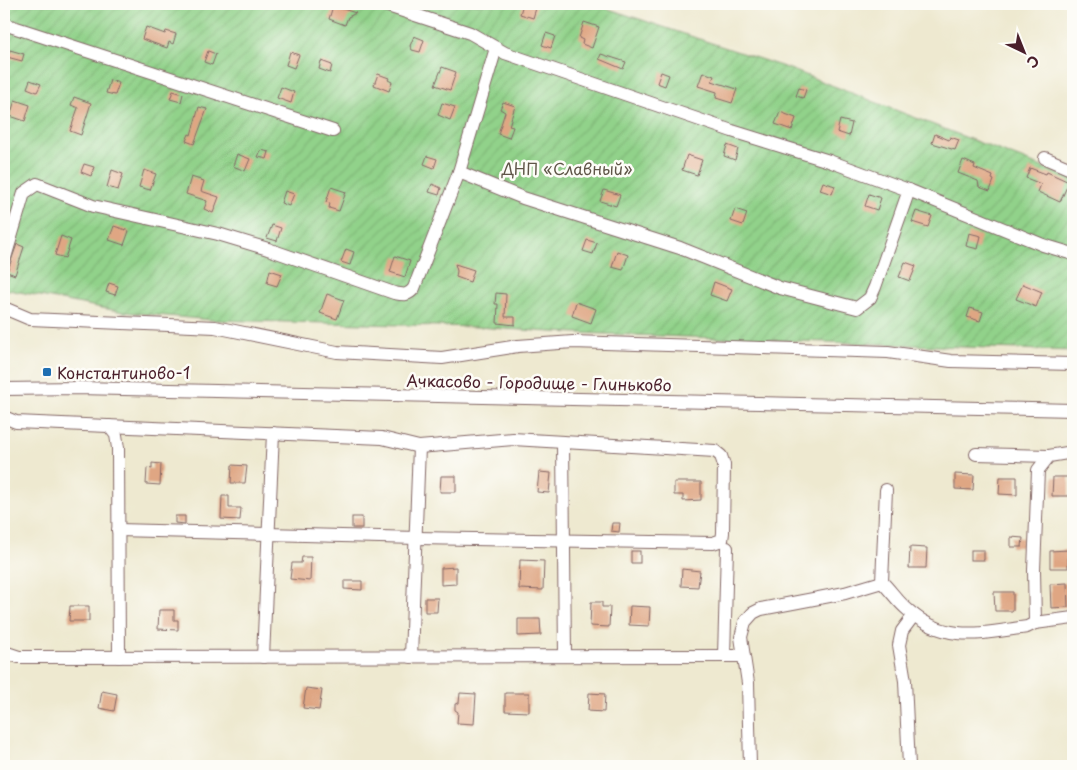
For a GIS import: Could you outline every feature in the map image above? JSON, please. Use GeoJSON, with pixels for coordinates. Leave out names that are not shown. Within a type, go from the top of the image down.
{"type":"FeatureCollection","features":[{"type":"Feature","properties":{"kind":"street"},"geometry":{"type":"LineString","coordinates":[[382,4],[470,33],[505,53],[829,161],[909,190],[1043,245],[1073,254]]}},
{"type":"Feature","properties":{"kind":"street"},"geometry":{"type":"LineString","coordinates":[[4,24],[332,131]]}},
{"type":"Feature","properties":{"kind":"street"},"geometry":{"type":"LineString","coordinates":[[4,261],[24,193],[37,184],[93,206],[218,234],[404,295],[410,294],[414,288],[458,172],[496,48]]}},
{"type":"Feature","properties":{"kind":"street"},"geometry":{"type":"LineString","coordinates":[[1044,158],[1073,170]]}},
{"type":"Feature","properties":{"kind":"street"},"geometry":{"type":"LineString","coordinates":[[458,172],[523,198],[680,248],[780,288],[857,308],[870,298],[875,287],[909,190]]}},
{"type":"Feature","properties":{"kind":"street"},"geometry":{"type":"LineString","coordinates":[[4,308],[30,319],[215,327],[337,352],[442,358],[518,346],[573,342],[888,352],[951,361],[1073,364]]}},
{"type":"Feature","properties":{"kind":"street","name":"Ачкасово - Городище - Глиньково"},"geometry":{"type":"LineString","coordinates":[[4,389],[88,388],[1073,410]]}},
{"type":"Feature","properties":{"kind":"street"},"geometry":{"type":"LineString","coordinates":[[4,417],[16,422],[382,438],[419,447],[513,439],[715,451],[721,456],[724,465],[722,540],[713,543],[269,535],[118,530]]}},
{"type":"Feature","properties":{"kind":"street"},"geometry":{"type":"LineString","coordinates":[[109,426],[116,436],[118,448],[119,657]]}},
{"type":"Feature","properties":{"kind":"street"},"geometry":{"type":"LineString","coordinates":[[263,657],[272,433]]}},
{"type":"Feature","properties":{"kind":"street"},"geometry":{"type":"LineString","coordinates":[[563,442],[565,656]]}},
{"type":"Feature","properties":{"kind":"street"},"geometry":{"type":"LineString","coordinates":[[411,657],[419,447]]}},
{"type":"Feature","properties":{"kind":"street"},"geometry":{"type":"LineString","coordinates":[[976,454],[1049,456],[1073,452]]}},
{"type":"Feature","properties":{"kind":"street"},"geometry":{"type":"LineString","coordinates":[[1036,623],[1034,570],[1038,470],[1049,456]]}},
{"type":"Feature","properties":{"kind":"street"},"geometry":{"type":"LineString","coordinates":[[886,490],[882,582],[914,615],[946,633],[994,631],[1073,618]]}},
{"type":"Feature","properties":{"kind":"street"},"geometry":{"type":"LineString","coordinates":[[724,656],[727,548]]}},
{"type":"Feature","properties":{"kind":"street"},"geometry":{"type":"LineString","coordinates":[[750,766],[748,683],[742,656],[741,637],[745,622],[752,612],[845,594],[882,582]]}},
{"type":"Feature","properties":{"kind":"street"},"geometry":{"type":"LineString","coordinates":[[909,766],[905,682],[899,645],[902,631],[914,615]]}},
{"type":"Feature","properties":{"kind":"street"},"geometry":{"type":"LineString","coordinates":[[4,652],[20,657],[742,656]]}},
{"type":"Feature","properties":{"kind":"green space","name":"ДНП «Славный»"},"geometry":{"type":"Polygon","coordinates":[[[4,4],[594,4],[790,69],[1073,179],[1073,351],[551,332],[477,327],[211,320],[123,312],[4,289],[4,4]]]}},
{"type":"Feature","properties":{"kind":"building"},"geometry":{"type":"Polygon","coordinates":[[[523,4],[537,5],[533,18],[520,14],[523,4]]]}},
{"type":"Feature","properties":{"kind":"building"},"geometry":{"type":"Polygon","coordinates":[[[333,6],[356,13],[348,17],[345,25],[329,19],[333,6]]]}},
{"type":"Feature","properties":{"kind":"building"},"geometry":{"type":"Polygon","coordinates":[[[584,22],[599,27],[592,48],[582,44],[583,40],[579,38],[584,22]]]}},
{"type":"Feature","properties":{"kind":"building"},"geometry":{"type":"Polygon","coordinates":[[[146,27],[165,34],[166,31],[176,34],[173,44],[169,42],[167,48],[142,39],[146,27]]]}},
{"type":"Feature","properties":{"kind":"building"},"geometry":{"type":"Polygon","coordinates":[[[546,33],[555,36],[551,48],[542,45],[546,33]]]}},
{"type":"Feature","properties":{"kind":"building"},"geometry":{"type":"Polygon","coordinates":[[[414,36],[424,40],[420,52],[412,50],[410,46],[414,36]]]}},
{"type":"Feature","properties":{"kind":"building"},"geometry":{"type":"Polygon","coordinates":[[[10,50],[24,54],[22,61],[7,57],[10,50]]]}},
{"type":"Feature","properties":{"kind":"building"},"geometry":{"type":"Polygon","coordinates":[[[208,51],[216,54],[212,65],[204,62],[208,51]]]}},
{"type":"Feature","properties":{"kind":"building"},"geometry":{"type":"Polygon","coordinates":[[[290,52],[299,55],[294,68],[286,65],[290,52]]]}},
{"type":"Feature","properties":{"kind":"building"},"geometry":{"type":"Polygon","coordinates":[[[601,54],[626,62],[623,69],[599,59],[601,54]]]}},
{"type":"Feature","properties":{"kind":"building"},"geometry":{"type":"Polygon","coordinates":[[[321,61],[332,65],[330,73],[319,69],[321,61]]]}},
{"type":"Feature","properties":{"kind":"building"},"geometry":{"type":"Polygon","coordinates":[[[442,67],[456,72],[450,90],[435,85],[442,67]]]}},
{"type":"Feature","properties":{"kind":"building"},"geometry":{"type":"Polygon","coordinates":[[[661,72],[669,75],[665,86],[657,83],[661,72]]]}},
{"type":"Feature","properties":{"kind":"building"},"geometry":{"type":"Polygon","coordinates":[[[703,72],[714,76],[712,81],[737,89],[732,103],[716,98],[717,92],[698,86],[703,72]]]}},
{"type":"Feature","properties":{"kind":"building"},"geometry":{"type":"Polygon","coordinates":[[[378,74],[389,78],[388,80],[392,82],[389,91],[374,85],[378,74]]]}},
{"type":"Feature","properties":{"kind":"building"},"geometry":{"type":"Polygon","coordinates":[[[30,80],[41,84],[37,92],[27,88],[30,80]]]}},
{"type":"Feature","properties":{"kind":"building"},"geometry":{"type":"Polygon","coordinates":[[[110,80],[119,83],[115,95],[106,93],[110,80]]]}},
{"type":"Feature","properties":{"kind":"building"},"geometry":{"type":"Polygon","coordinates":[[[281,87],[294,92],[291,103],[277,98],[281,87]]]}},
{"type":"Feature","properties":{"kind":"building"},"geometry":{"type":"Polygon","coordinates":[[[799,88],[806,90],[803,98],[796,96],[799,88]]]}},
{"type":"Feature","properties":{"kind":"building"},"geometry":{"type":"Polygon","coordinates":[[[173,91],[183,94],[181,102],[170,99],[173,91]]]}},
{"type":"Feature","properties":{"kind":"building"},"geometry":{"type":"Polygon","coordinates":[[[74,97],[91,103],[81,135],[70,131],[78,108],[71,105],[74,97]]]}},
{"type":"Feature","properties":{"kind":"building"},"geometry":{"type":"Polygon","coordinates":[[[15,100],[30,105],[25,121],[10,116],[15,100]]]}},
{"type":"Feature","properties":{"kind":"building"},"geometry":{"type":"Polygon","coordinates":[[[503,102],[515,106],[509,126],[513,127],[509,138],[498,134],[505,112],[500,109],[503,102]]]}},
{"type":"Feature","properties":{"kind":"building"},"geometry":{"type":"Polygon","coordinates":[[[442,103],[455,107],[450,120],[438,115],[442,103]]]}},
{"type":"Feature","properties":{"kind":"building"},"geometry":{"type":"Polygon","coordinates":[[[199,107],[207,109],[194,144],[186,141],[189,134],[191,135],[199,107]]]}},
{"type":"Feature","properties":{"kind":"building"},"geometry":{"type":"Polygon","coordinates":[[[780,112],[796,118],[792,130],[775,124],[780,112]]]}},
{"type":"Feature","properties":{"kind":"building"},"geometry":{"type":"Polygon","coordinates":[[[840,120],[852,123],[849,136],[837,132],[840,120]]]}},
{"type":"Feature","properties":{"kind":"building"},"geometry":{"type":"Polygon","coordinates":[[[935,134],[949,140],[950,137],[959,140],[955,150],[932,143],[935,134]]]}},
{"type":"Feature","properties":{"kind":"building"},"geometry":{"type":"Polygon","coordinates":[[[727,145],[738,149],[735,160],[724,156],[727,145]]]}},
{"type":"Feature","properties":{"kind":"building"},"geometry":{"type":"Polygon","coordinates":[[[261,150],[269,152],[267,159],[258,157],[261,150]]]}},
{"type":"Feature","properties":{"kind":"building"},"geometry":{"type":"Polygon","coordinates":[[[237,154],[250,159],[245,171],[233,166],[237,154]]]}},
{"type":"Feature","properties":{"kind":"building"},"geometry":{"type":"Polygon","coordinates":[[[687,155],[702,160],[697,175],[682,170],[687,155]]]}},
{"type":"Feature","properties":{"kind":"building"},"geometry":{"type":"Polygon","coordinates":[[[427,156],[437,159],[434,168],[424,164],[427,156]]]}},
{"type":"Feature","properties":{"kind":"building"},"geometry":{"type":"Polygon","coordinates":[[[963,160],[975,165],[974,168],[993,176],[992,179],[994,180],[990,191],[979,187],[978,181],[958,173],[963,160]]]}},
{"type":"Feature","properties":{"kind":"building"},"geometry":{"type":"Polygon","coordinates":[[[84,164],[94,167],[91,176],[81,172],[84,164]]]}},
{"type":"Feature","properties":{"kind":"building"},"geometry":{"type":"Polygon","coordinates":[[[1030,168],[1046,174],[1047,172],[1069,182],[1060,202],[1038,192],[1041,184],[1026,178],[1030,168]]]}},
{"type":"Feature","properties":{"kind":"building"},"geometry":{"type":"Polygon","coordinates":[[[112,170],[123,174],[118,190],[107,187],[112,170]]]}},
{"type":"Feature","properties":{"kind":"building"},"geometry":{"type":"Polygon","coordinates":[[[144,170],[156,174],[150,190],[139,187],[144,170]]]}},
{"type":"Feature","properties":{"kind":"building"},"geometry":{"type":"Polygon","coordinates":[[[191,177],[204,181],[201,191],[219,197],[213,213],[204,209],[207,201],[186,194],[191,177]]]}},
{"type":"Feature","properties":{"kind":"building"},"geometry":{"type":"Polygon","coordinates":[[[823,182],[835,186],[832,194],[820,190],[823,182]]]}},
{"type":"Feature","properties":{"kind":"building"},"geometry":{"type":"Polygon","coordinates":[[[432,184],[441,188],[439,195],[429,192],[432,184]]]}},
{"type":"Feature","properties":{"kind":"building"},"geometry":{"type":"Polygon","coordinates":[[[331,187],[346,192],[339,211],[329,208],[330,203],[326,202],[331,187]]]}},
{"type":"Feature","properties":{"kind":"building"},"geometry":{"type":"Polygon","coordinates":[[[604,190],[620,195],[616,206],[600,201],[604,190]]]}},
{"type":"Feature","properties":{"kind":"building"},"geometry":{"type":"Polygon","coordinates":[[[285,191],[294,194],[289,206],[281,203],[285,191]]]}},
{"type":"Feature","properties":{"kind":"building"},"geometry":{"type":"Polygon","coordinates":[[[869,194],[881,198],[877,210],[865,206],[869,194]]]}},
{"type":"Feature","properties":{"kind":"building"},"geometry":{"type":"Polygon","coordinates":[[[735,209],[747,213],[743,225],[731,221],[735,209]]]}},
{"type":"Feature","properties":{"kind":"building"},"geometry":{"type":"Polygon","coordinates":[[[916,211],[932,216],[928,227],[912,222],[916,211]]]}},
{"type":"Feature","properties":{"kind":"building"},"geometry":{"type":"Polygon","coordinates":[[[272,225],[281,228],[277,241],[267,238],[272,225]]]}},
{"type":"Feature","properties":{"kind":"building"},"geometry":{"type":"Polygon","coordinates":[[[114,226],[129,231],[124,245],[109,240],[114,226]]]}},
{"type":"Feature","properties":{"kind":"building"},"geometry":{"type":"Polygon","coordinates":[[[969,233],[981,236],[978,249],[966,246],[969,233]]]}},
{"type":"Feature","properties":{"kind":"building"},"geometry":{"type":"Polygon","coordinates":[[[61,236],[71,240],[65,258],[55,255],[61,236]]]}},
{"type":"Feature","properties":{"kind":"building"},"geometry":{"type":"Polygon","coordinates":[[[587,240],[597,243],[593,254],[583,251],[587,240]]]}},
{"type":"Feature","properties":{"kind":"building"},"geometry":{"type":"Polygon","coordinates":[[[17,244],[24,247],[15,275],[7,272],[17,244]]]}},
{"type":"Feature","properties":{"kind":"building"},"geometry":{"type":"Polygon","coordinates":[[[346,249],[354,252],[350,265],[341,262],[346,249]]]}},
{"type":"Feature","properties":{"kind":"building"},"geometry":{"type":"Polygon","coordinates":[[[617,251],[628,255],[623,270],[612,267],[617,251]]]}},
{"type":"Feature","properties":{"kind":"building"},"geometry":{"type":"Polygon","coordinates":[[[395,256],[410,261],[405,277],[390,272],[395,256]]]}},
{"type":"Feature","properties":{"kind":"building"},"geometry":{"type":"Polygon","coordinates":[[[905,262],[916,266],[910,281],[899,277],[905,262]]]}},
{"type":"Feature","properties":{"kind":"building"},"geometry":{"type":"Polygon","coordinates":[[[455,264],[474,270],[470,282],[456,277],[455,264]]]}},
{"type":"Feature","properties":{"kind":"building"},"geometry":{"type":"Polygon","coordinates":[[[270,270],[282,274],[277,286],[267,283],[270,270]]]}},
{"type":"Feature","properties":{"kind":"building"},"geometry":{"type":"Polygon","coordinates":[[[714,282],[732,289],[727,301],[710,295],[714,282]]]}},
{"type":"Feature","properties":{"kind":"building"},"geometry":{"type":"Polygon","coordinates":[[[109,283],[118,286],[115,295],[106,292],[109,283]]]}},
{"type":"Feature","properties":{"kind":"building"},"geometry":{"type":"Polygon","coordinates":[[[1023,284],[1042,292],[1036,307],[1016,299],[1023,284]]]}},
{"type":"Feature","properties":{"kind":"building"},"geometry":{"type":"Polygon","coordinates":[[[496,293],[506,294],[505,317],[515,317],[515,325],[497,323],[498,304],[495,304],[496,293]]]}},
{"type":"Feature","properties":{"kind":"building"},"geometry":{"type":"Polygon","coordinates":[[[327,294],[344,300],[337,319],[320,313],[327,294]]]}},
{"type":"Feature","properties":{"kind":"building"},"geometry":{"type":"Polygon","coordinates":[[[576,302],[596,309],[591,323],[572,316],[576,302]]]}},
{"type":"Feature","properties":{"kind":"building"},"geometry":{"type":"Polygon","coordinates":[[[970,308],[983,312],[980,321],[967,317],[970,308]]]}},
{"type":"Feature","properties":{"kind":"building"},"geometry":{"type":"Polygon","coordinates":[[[152,463],[161,464],[160,485],[146,484],[147,468],[152,469],[152,463]]]}},
{"type":"Feature","properties":{"kind":"building"},"geometry":{"type":"Polygon","coordinates":[[[232,465],[247,466],[245,483],[231,483],[232,465]]]}},
{"type":"Feature","properties":{"kind":"building"},"geometry":{"type":"Polygon","coordinates":[[[539,472],[551,473],[549,493],[537,492],[539,472]]]}},
{"type":"Feature","properties":{"kind":"building"},"geometry":{"type":"Polygon","coordinates":[[[955,474],[974,475],[973,490],[955,489],[955,474]]]}},
{"type":"Feature","properties":{"kind":"building"},"geometry":{"type":"Polygon","coordinates":[[[441,476],[456,476],[456,492],[440,492],[441,476]]]}},
{"type":"Feature","properties":{"kind":"building"},"geometry":{"type":"Polygon","coordinates":[[[1000,477],[1017,477],[1017,495],[999,494],[1000,477]]]}},
{"type":"Feature","properties":{"kind":"building"},"geometry":{"type":"Polygon","coordinates":[[[1053,477],[1069,477],[1069,496],[1052,496],[1053,477]]]}},
{"type":"Feature","properties":{"kind":"building"},"geometry":{"type":"Polygon","coordinates":[[[674,482],[701,482],[701,500],[683,501],[683,495],[674,495],[674,482]]]}},
{"type":"Feature","properties":{"kind":"building"},"geometry":{"type":"Polygon","coordinates":[[[222,496],[229,496],[229,508],[241,508],[240,520],[221,519],[222,496]]]}},
{"type":"Feature","properties":{"kind":"building"},"geometry":{"type":"Polygon","coordinates":[[[175,516],[185,516],[185,524],[175,523],[175,516]]]}},
{"type":"Feature","properties":{"kind":"building"},"geometry":{"type":"Polygon","coordinates":[[[352,517],[362,517],[362,528],[352,528],[352,517]]]}},
{"type":"Feature","properties":{"kind":"building"},"geometry":{"type":"Polygon","coordinates":[[[612,523],[620,523],[619,532],[611,531],[612,523]]]}},
{"type":"Feature","properties":{"kind":"building"},"geometry":{"type":"Polygon","coordinates":[[[1011,537],[1023,538],[1022,547],[1011,547],[1011,537]]]}},
{"type":"Feature","properties":{"kind":"building"},"geometry":{"type":"Polygon","coordinates":[[[910,547],[927,548],[926,568],[909,568],[910,547]]]}},
{"type":"Feature","properties":{"kind":"building"},"geometry":{"type":"Polygon","coordinates":[[[971,550],[984,550],[984,560],[971,560],[971,550]]]}},
{"type":"Feature","properties":{"kind":"building"},"geometry":{"type":"Polygon","coordinates":[[[1068,550],[1068,568],[1050,568],[1050,551],[1068,550]]]}},
{"type":"Feature","properties":{"kind":"building"},"geometry":{"type":"Polygon","coordinates":[[[631,551],[640,551],[640,563],[631,563],[631,551]]]}},
{"type":"Feature","properties":{"kind":"building"},"geometry":{"type":"Polygon","coordinates":[[[302,557],[311,557],[310,581],[290,579],[292,563],[301,563],[302,557]]]}},
{"type":"Feature","properties":{"kind":"building"},"geometry":{"type":"Polygon","coordinates":[[[520,560],[544,561],[543,590],[519,589],[520,560]]]}},
{"type":"Feature","properties":{"kind":"building"},"geometry":{"type":"Polygon","coordinates":[[[456,567],[456,584],[441,585],[441,568],[456,567]]]}},
{"type":"Feature","properties":{"kind":"building"},"geometry":{"type":"Polygon","coordinates":[[[682,569],[700,571],[698,587],[681,586],[682,569]]]}},
{"type":"Feature","properties":{"kind":"building"},"geometry":{"type":"Polygon","coordinates":[[[344,581],[362,581],[362,590],[344,589],[344,581]]]}},
{"type":"Feature","properties":{"kind":"building"},"geometry":{"type":"Polygon","coordinates":[[[1067,583],[1068,607],[1051,608],[1050,584],[1067,583]]]}},
{"type":"Feature","properties":{"kind":"building"},"geometry":{"type":"Polygon","coordinates":[[[994,592],[1013,592],[1013,611],[995,611],[994,592]]]}},
{"type":"Feature","properties":{"kind":"building"},"geometry":{"type":"Polygon","coordinates":[[[425,598],[438,598],[437,612],[425,612],[425,598]]]}},
{"type":"Feature","properties":{"kind":"building"},"geometry":{"type":"Polygon","coordinates":[[[591,602],[602,602],[602,607],[610,607],[609,627],[590,626],[591,602]]]}},
{"type":"Feature","properties":{"kind":"building"},"geometry":{"type":"Polygon","coordinates":[[[70,606],[89,606],[89,621],[69,621],[70,606]]]}},
{"type":"Feature","properties":{"kind":"building"},"geometry":{"type":"Polygon","coordinates":[[[630,606],[650,607],[649,626],[629,625],[630,606]]]}},
{"type":"Feature","properties":{"kind":"building"},"geometry":{"type":"Polygon","coordinates":[[[159,610],[174,610],[174,620],[178,620],[178,630],[158,629],[159,610]]]}},
{"type":"Feature","properties":{"kind":"building"},"geometry":{"type":"Polygon","coordinates":[[[518,619],[540,619],[541,635],[518,636],[518,619]]]}},
{"type":"Feature","properties":{"kind":"building"},"geometry":{"type":"Polygon","coordinates":[[[306,688],[322,690],[319,710],[303,708],[306,688]]]}},
{"type":"Feature","properties":{"kind":"building"},"geometry":{"type":"Polygon","coordinates":[[[102,691],[117,694],[114,711],[99,708],[102,691]]]}},
{"type":"Feature","properties":{"kind":"building"},"geometry":{"type":"Polygon","coordinates":[[[460,693],[476,694],[474,724],[457,723],[458,712],[455,710],[455,704],[459,703],[460,693]]]}},
{"type":"Feature","properties":{"kind":"building"},"geometry":{"type":"Polygon","coordinates":[[[505,693],[529,693],[529,712],[505,711],[505,693]]]}},
{"type":"Feature","properties":{"kind":"building"},"geometry":{"type":"Polygon","coordinates":[[[589,693],[605,694],[604,712],[588,711],[589,693]]]}},
{"type":"Feature","properties":{"kind":"place","name":"Константиново-1"},"geometry":{"type":"Point","coordinates":[47,372]}}]}
